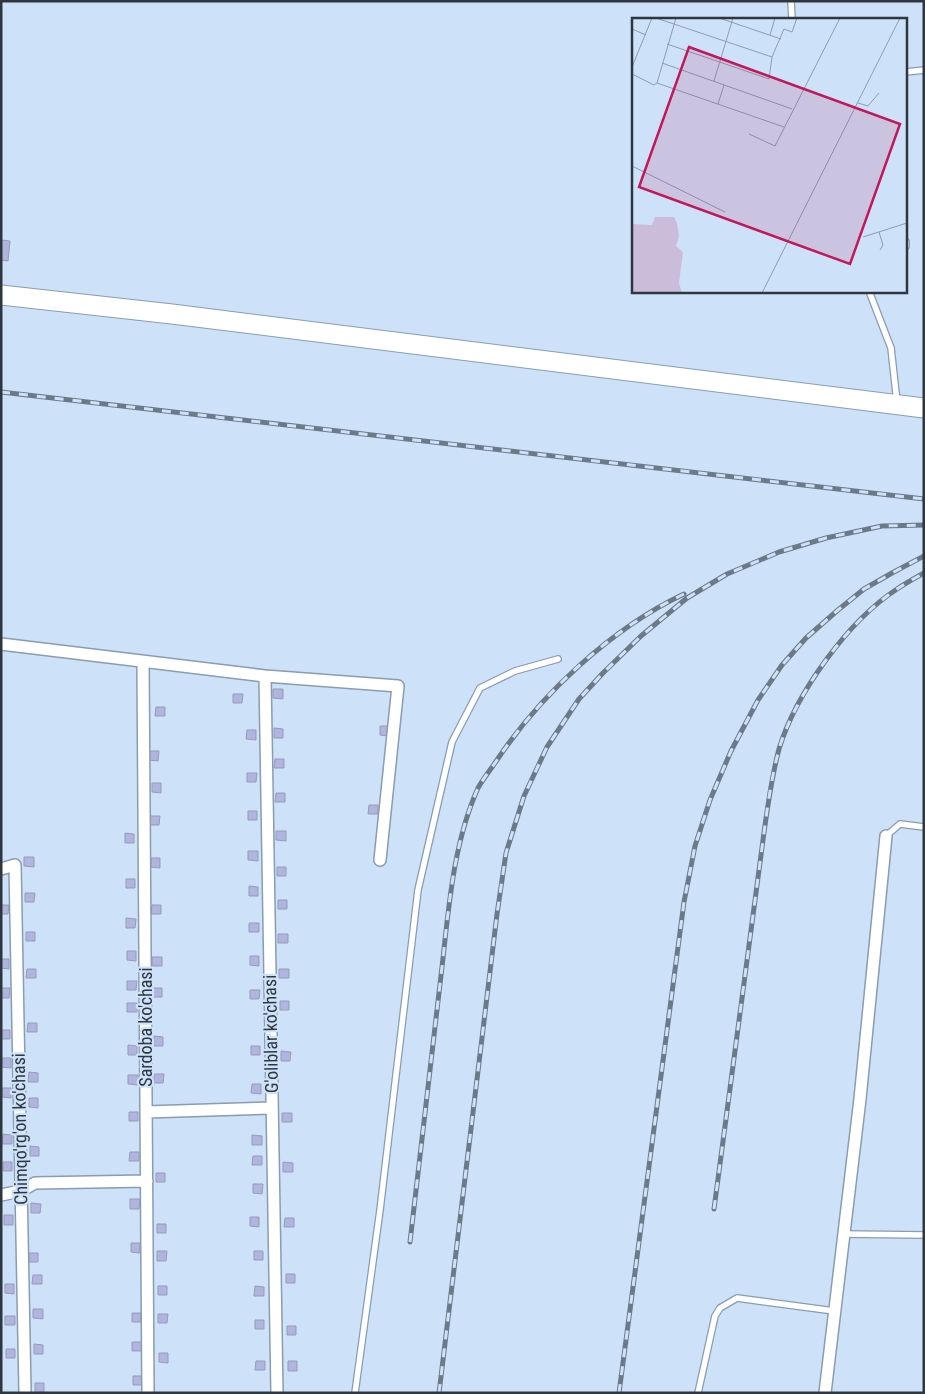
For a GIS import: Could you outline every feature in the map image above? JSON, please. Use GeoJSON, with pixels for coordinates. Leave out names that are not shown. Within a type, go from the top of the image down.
{"type":"FeatureCollection","features":[{"type":"Feature","properties":{"kind":"main road"},"geometry":{"type":"LineString","coordinates":[[1,295],[172,314],[924,408]]}},
{"type":"Feature","properties":{"kind":"street"},"geometry":{"type":"LineString","coordinates":[[1,644],[265,676],[398,686],[380,860]]}},
{"type":"Feature","properties":{"kind":"street","name":"Sardoba ko'chasi"},"geometry":{"type":"LineString","coordinates":[[143,662],[148,1393]]}},
{"type":"Feature","properties":{"kind":"street","name":"G'oliblar ko'chasi"},"geometry":{"type":"LineString","coordinates":[[265,676],[277,1393]]}},
{"type":"Feature","properties":{"kind":"street"},"geometry":{"type":"LineString","coordinates":[[825,1393],[860,1099],[886,836]]}},
{"type":"Feature","properties":{"kind":"street","name":"Chimqo'rg'on ko'chasi"},"geometry":{"type":"LineString","coordinates":[[1,869],[15,865],[25,1393]]}},
{"type":"Feature","properties":{"kind":"street"},"geometry":{"type":"LineString","coordinates":[[146,1112],[272,1108]]}},
{"type":"Feature","properties":{"kind":"street"},"geometry":{"type":"LineString","coordinates":[[1,1195],[21,1191],[35,1183],[147,1181]]}},
{"type":"Feature","properties":{"kind":"lane"},"geometry":{"type":"LineString","coordinates":[[791,1],[792,18]]}},
{"type":"Feature","properties":{"kind":"lane"},"geometry":{"type":"LineString","coordinates":[[908,72],[924,70]]}},
{"type":"Feature","properties":{"kind":"lane"},"geometry":{"type":"LineString","coordinates":[[869,292],[891,348],[897,404]]}},
{"type":"Feature","properties":{"kind":"lane"},"geometry":{"type":"LineString","coordinates":[[355,1393],[380,1210],[418,890],[452,742],[480,688],[515,671],[558,659]]}},
{"type":"Feature","properties":{"kind":"lane"},"geometry":{"type":"LineString","coordinates":[[886,836],[900,824],[924,827]]}},
{"type":"Feature","properties":{"kind":"lane"},"geometry":{"type":"LineString","coordinates":[[843,1234],[924,1235]]}},
{"type":"Feature","properties":{"kind":"lane"},"geometry":{"type":"LineString","coordinates":[[698,1393],[715,1316],[720,1308],[737,1298],[834,1311]]}},
{"type":"Feature","properties":{"kind":"building"},"geometry":{"type":"Polygon","coordinates":[[[1,240],[10,241],[8,261],[1,260],[1,240]]]}},
{"type":"Feature","properties":{"kind":"building"},"geometry":{"type":"Polygon","coordinates":[[[273,689],[283,689],[283,699],[273,698],[273,689]]]}},
{"type":"Feature","properties":{"kind":"building"},"geometry":{"type":"Polygon","coordinates":[[[233,694],[243,694],[242,703],[233,703],[233,694]]]}},
{"type":"Feature","properties":{"kind":"building"},"geometry":{"type":"Polygon","coordinates":[[[156,707],[165,707],[165,716],[155,716],[156,707]]]}},
{"type":"Feature","properties":{"kind":"building"},"geometry":{"type":"Polygon","coordinates":[[[380,726],[389,726],[389,736],[380,735],[380,726]]]}},
{"type":"Feature","properties":{"kind":"building"},"geometry":{"type":"Polygon","coordinates":[[[274,728],[283,729],[283,738],[274,738],[274,728]]]}},
{"type":"Feature","properties":{"kind":"building"},"geometry":{"type":"Polygon","coordinates":[[[247,730],[256,730],[256,740],[246,739],[247,730]]]}},
{"type":"Feature","properties":{"kind":"building"},"geometry":{"type":"Polygon","coordinates":[[[149,751],[159,751],[158,761],[149,760],[149,751]]]}},
{"type":"Feature","properties":{"kind":"building"},"geometry":{"type":"Polygon","coordinates":[[[275,759],[284,759],[284,768],[274,768],[275,759]]]}},
{"type":"Feature","properties":{"kind":"building"},"geometry":{"type":"Polygon","coordinates":[[[247,773],[257,773],[256,782],[247,782],[247,773]]]}},
{"type":"Feature","properties":{"kind":"building"},"geometry":{"type":"Polygon","coordinates":[[[152,783],[161,783],[161,793],[152,792],[152,783]]]}},
{"type":"Feature","properties":{"kind":"building"},"geometry":{"type":"Polygon","coordinates":[[[276,793],[285,793],[285,802],[275,802],[276,793]]]}},
{"type":"Feature","properties":{"kind":"building"},"geometry":{"type":"Polygon","coordinates":[[[369,805],[378,805],[378,814],[368,814],[369,805]]]}},
{"type":"Feature","properties":{"kind":"building"},"geometry":{"type":"Polygon","coordinates":[[[248,811],[257,811],[257,820],[248,820],[248,811]]]}},
{"type":"Feature","properties":{"kind":"building"},"geometry":{"type":"Polygon","coordinates":[[[150,816],[160,816],[159,825],[150,825],[150,816]]]}},
{"type":"Feature","properties":{"kind":"building"},"geometry":{"type":"Polygon","coordinates":[[[276,831],[286,831],[286,841],[276,840],[276,831]]]}},
{"type":"Feature","properties":{"kind":"building"},"geometry":{"type":"Polygon","coordinates":[[[125,833],[134,834],[134,843],[125,843],[125,833]]]}},
{"type":"Feature","properties":{"kind":"building"},"geometry":{"type":"Polygon","coordinates":[[[248,851],[258,851],[258,861],[248,860],[248,851]]]}},
{"type":"Feature","properties":{"kind":"building"},"geometry":{"type":"Polygon","coordinates":[[[24,857],[34,857],[34,867],[24,866],[24,857]]]}},
{"type":"Feature","properties":{"kind":"building"},"geometry":{"type":"Polygon","coordinates":[[[151,858],[160,858],[160,868],[151,867],[151,858]]]}},
{"type":"Feature","properties":{"kind":"building"},"geometry":{"type":"Polygon","coordinates":[[[277,867],[286,867],[286,876],[277,876],[277,867]]]}},
{"type":"Feature","properties":{"kind":"building"},"geometry":{"type":"Polygon","coordinates":[[[126,879],[135,879],[135,888],[126,888],[126,879]]]}},
{"type":"Feature","properties":{"kind":"building"},"geometry":{"type":"Polygon","coordinates":[[[249,886],[258,887],[258,896],[249,896],[249,886]]]}},
{"type":"Feature","properties":{"kind":"building"},"geometry":{"type":"Polygon","coordinates":[[[25,893],[35,893],[34,902],[25,902],[25,893]]]}},
{"type":"Feature","properties":{"kind":"building"},"geometry":{"type":"Polygon","coordinates":[[[278,900],[287,900],[287,909],[278,909],[278,900]]]}},
{"type":"Feature","properties":{"kind":"building"},"geometry":{"type":"Polygon","coordinates":[[[1,905],[9,905],[8,914],[1,914],[1,905]]]}},
{"type":"Feature","properties":{"kind":"building"},"geometry":{"type":"Polygon","coordinates":[[[152,905],[161,905],[161,914],[151,914],[152,905]]]}},
{"type":"Feature","properties":{"kind":"building"},"geometry":{"type":"Polygon","coordinates":[[[126,918],[136,919],[135,928],[126,928],[126,918]]]}},
{"type":"Feature","properties":{"kind":"building"},"geometry":{"type":"Polygon","coordinates":[[[249,923],[259,923],[259,932],[249,932],[249,923]]]}},
{"type":"Feature","properties":{"kind":"building"},"geometry":{"type":"Polygon","coordinates":[[[26,932],[35,932],[35,941],[26,941],[26,932]]]}},
{"type":"Feature","properties":{"kind":"building"},"geometry":{"type":"Polygon","coordinates":[[[278,934],[288,934],[288,943],[278,943],[278,934]]]}},
{"type":"Feature","properties":{"kind":"building"},"geometry":{"type":"Polygon","coordinates":[[[127,951],[136,951],[136,961],[127,960],[127,951]]]}},
{"type":"Feature","properties":{"kind":"building"},"geometry":{"type":"Polygon","coordinates":[[[250,956],[259,956],[259,966],[250,965],[250,956]]]}},
{"type":"Feature","properties":{"kind":"building"},"geometry":{"type":"Polygon","coordinates":[[[152,957],[162,957],[162,966],[152,966],[152,957]]]}},
{"type":"Feature","properties":{"kind":"building"},"geometry":{"type":"Polygon","coordinates":[[[1,959],[9,959],[9,969],[1,968],[1,959]]]}},
{"type":"Feature","properties":{"kind":"building"},"geometry":{"type":"Polygon","coordinates":[[[27,969],[36,969],[36,978],[26,978],[27,969]]]}},
{"type":"Feature","properties":{"kind":"building"},"geometry":{"type":"Polygon","coordinates":[[[279,969],[289,969],[289,978],[279,978],[279,969]]]}},
{"type":"Feature","properties":{"kind":"building"},"geometry":{"type":"Polygon","coordinates":[[[127,981],[137,981],[136,990],[127,990],[127,981]]]}},
{"type":"Feature","properties":{"kind":"building"},"geometry":{"type":"Polygon","coordinates":[[[1,988],[10,988],[9,998],[1,998],[1,988]]]}},
{"type":"Feature","properties":{"kind":"building"},"geometry":{"type":"Polygon","coordinates":[[[153,988],[162,988],[162,997],[153,997],[153,988]]]}},
{"type":"Feature","properties":{"kind":"building"},"geometry":{"type":"Polygon","coordinates":[[[250,990],[260,990],[259,999],[250,999],[250,990]]]}},
{"type":"Feature","properties":{"kind":"building"},"geometry":{"type":"Polygon","coordinates":[[[280,1001],[289,1001],[289,1010],[280,1010],[280,1001]]]}},
{"type":"Feature","properties":{"kind":"building"},"geometry":{"type":"Polygon","coordinates":[[[127,1003],[137,1003],[137,1012],[127,1012],[127,1003]]]}},
{"type":"Feature","properties":{"kind":"building"},"geometry":{"type":"Polygon","coordinates":[[[28,1023],[37,1023],[37,1032],[27,1032],[28,1023]]]}},
{"type":"Feature","properties":{"kind":"building"},"geometry":{"type":"Polygon","coordinates":[[[1,1030],[10,1030],[10,1039],[1,1039],[1,1030]]]}},
{"type":"Feature","properties":{"kind":"building"},"geometry":{"type":"Polygon","coordinates":[[[154,1036],[163,1037],[163,1046],[154,1046],[154,1036]]]}},
{"type":"Feature","properties":{"kind":"building"},"geometry":{"type":"Polygon","coordinates":[[[128,1045],[137,1046],[137,1055],[128,1055],[128,1045]]]}},
{"type":"Feature","properties":{"kind":"building"},"geometry":{"type":"Polygon","coordinates":[[[251,1046],[260,1046],[260,1055],[251,1055],[251,1046]]]}},
{"type":"Feature","properties":{"kind":"building"},"geometry":{"type":"Polygon","coordinates":[[[281,1051],[291,1052],[290,1061],[281,1061],[281,1051]]]}},
{"type":"Feature","properties":{"kind":"building"},"geometry":{"type":"Polygon","coordinates":[[[2,1058],[11,1058],[11,1068],[1,1067],[2,1058]]]}},
{"type":"Feature","properties":{"kind":"building"},"geometry":{"type":"Polygon","coordinates":[[[29,1072],[38,1073],[38,1082],[28,1082],[29,1072]]]}},
{"type":"Feature","properties":{"kind":"building"},"geometry":{"type":"Polygon","coordinates":[[[154,1074],[164,1074],[163,1083],[154,1083],[154,1074]]]}},
{"type":"Feature","properties":{"kind":"building"},"geometry":{"type":"Polygon","coordinates":[[[128,1075],[138,1075],[138,1085],[128,1084],[128,1075]]]}},
{"type":"Feature","properties":{"kind":"building"},"geometry":{"type":"Polygon","coordinates":[[[252,1084],[261,1084],[261,1094],[251,1093],[252,1084]]]}},
{"type":"Feature","properties":{"kind":"building"},"geometry":{"type":"Polygon","coordinates":[[[2,1088],[11,1088],[11,1098],[2,1097],[2,1088]]]}},
{"type":"Feature","properties":{"kind":"building"},"geometry":{"type":"Polygon","coordinates":[[[29,1098],[38,1098],[38,1108],[29,1107],[29,1098]]]}},
{"type":"Feature","properties":{"kind":"building"},"geometry":{"type":"Polygon","coordinates":[[[129,1112],[138,1112],[138,1121],[129,1121],[129,1112]]]}},
{"type":"Feature","properties":{"kind":"building"},"geometry":{"type":"Polygon","coordinates":[[[282,1113],[292,1113],[292,1122],[282,1122],[282,1113]]]}},
{"type":"Feature","properties":{"kind":"building"},"geometry":{"type":"Polygon","coordinates":[[[3,1134],[12,1135],[12,1144],[2,1144],[3,1134]]]}},
{"type":"Feature","properties":{"kind":"building"},"geometry":{"type":"Polygon","coordinates":[[[252,1135],[262,1136],[262,1145],[252,1145],[252,1135]]]}},
{"type":"Feature","properties":{"kind":"building"},"geometry":{"type":"Polygon","coordinates":[[[30,1146],[39,1147],[39,1156],[30,1156],[30,1146]]]}},
{"type":"Feature","properties":{"kind":"building"},"geometry":{"type":"Polygon","coordinates":[[[130,1152],[139,1152],[139,1161],[129,1161],[130,1152]]]}},
{"type":"Feature","properties":{"kind":"building"},"geometry":{"type":"Polygon","coordinates":[[[253,1156],[262,1156],[262,1165],[252,1165],[253,1156]]]}},
{"type":"Feature","properties":{"kind":"building"},"geometry":{"type":"Polygon","coordinates":[[[3,1162],[12,1162],[12,1171],[3,1171],[3,1162]]]}},
{"type":"Feature","properties":{"kind":"building"},"geometry":{"type":"Polygon","coordinates":[[[283,1162],[293,1163],[293,1172],[283,1172],[283,1162]]]}},
{"type":"Feature","properties":{"kind":"building"},"geometry":{"type":"Polygon","coordinates":[[[156,1173],[165,1173],[165,1182],[156,1182],[156,1173]]]}},
{"type":"Feature","properties":{"kind":"building"},"geometry":{"type":"Polygon","coordinates":[[[253,1184],[263,1184],[262,1194],[253,1193],[253,1184]]]}},
{"type":"Feature","properties":{"kind":"building"},"geometry":{"type":"Polygon","coordinates":[[[130,1199],[140,1199],[139,1209],[130,1209],[130,1199]]]}},
{"type":"Feature","properties":{"kind":"building"},"geometry":{"type":"Polygon","coordinates":[[[31,1203],[41,1204],[40,1213],[31,1213],[31,1203]]]}},
{"type":"Feature","properties":{"kind":"building"},"geometry":{"type":"Polygon","coordinates":[[[4,1215],[13,1215],[13,1225],[4,1225],[4,1215]]]}},
{"type":"Feature","properties":{"kind":"building"},"geometry":{"type":"Polygon","coordinates":[[[250,1217],[259,1217],[259,1227],[250,1226],[250,1217]]]}},
{"type":"Feature","properties":{"kind":"building"},"geometry":{"type":"Polygon","coordinates":[[[285,1218],[294,1218],[294,1227],[284,1227],[285,1218]]]}},
{"type":"Feature","properties":{"kind":"building"},"geometry":{"type":"Polygon","coordinates":[[[157,1224],[166,1224],[166,1233],[157,1233],[157,1224]]]}},
{"type":"Feature","properties":{"kind":"building"},"geometry":{"type":"Polygon","coordinates":[[[131,1243],[140,1243],[140,1253],[131,1252],[131,1243]]]}},
{"type":"Feature","properties":{"kind":"building"},"geometry":{"type":"Polygon","coordinates":[[[157,1251],[167,1251],[166,1261],[157,1261],[157,1251]]]}},
{"type":"Feature","properties":{"kind":"building"},"geometry":{"type":"Polygon","coordinates":[[[254,1251],[263,1251],[263,1260],[254,1260],[254,1251]]]}},
{"type":"Feature","properties":{"kind":"building"},"geometry":{"type":"Polygon","coordinates":[[[29,1253],[38,1253],[38,1262],[29,1262],[29,1253]]]}},
{"type":"Feature","properties":{"kind":"building"},"geometry":{"type":"Polygon","coordinates":[[[286,1274],[295,1274],[295,1283],[286,1283],[286,1274]]]}},
{"type":"Feature","properties":{"kind":"building"},"geometry":{"type":"Polygon","coordinates":[[[33,1275],[42,1275],[42,1284],[32,1284],[33,1275]]]}},
{"type":"Feature","properties":{"kind":"building"},"geometry":{"type":"Polygon","coordinates":[[[5,1284],[14,1284],[14,1294],[5,1293],[5,1284]]]}},
{"type":"Feature","properties":{"kind":"building"},"geometry":{"type":"Polygon","coordinates":[[[158,1286],[167,1286],[167,1295],[158,1295],[158,1286]]]}},
{"type":"Feature","properties":{"kind":"building"},"geometry":{"type":"Polygon","coordinates":[[[255,1286],[264,1287],[264,1296],[254,1296],[255,1286]]]}},
{"type":"Feature","properties":{"kind":"building"},"geometry":{"type":"Polygon","coordinates":[[[33,1309],[43,1309],[43,1319],[33,1318],[33,1309]]]}},
{"type":"Feature","properties":{"kind":"building"},"geometry":{"type":"Polygon","coordinates":[[[132,1313],[141,1313],[141,1322],[132,1322],[132,1313]]]}},
{"type":"Feature","properties":{"kind":"building"},"geometry":{"type":"Polygon","coordinates":[[[158,1314],[168,1314],[167,1323],[158,1323],[158,1314]]]}},
{"type":"Feature","properties":{"kind":"building"},"geometry":{"type":"Polygon","coordinates":[[[5,1316],[15,1316],[15,1325],[5,1325],[5,1316]]]}},
{"type":"Feature","properties":{"kind":"building"},"geometry":{"type":"Polygon","coordinates":[[[255,1320],[264,1320],[264,1329],[255,1329],[255,1320]]]}},
{"type":"Feature","properties":{"kind":"building"},"geometry":{"type":"Polygon","coordinates":[[[287,1326],[296,1326],[296,1335],[287,1335],[287,1326]]]}},
{"type":"Feature","properties":{"kind":"building"},"geometry":{"type":"Polygon","coordinates":[[[132,1342],[142,1342],[142,1351],[132,1351],[132,1342]]]}},
{"type":"Feature","properties":{"kind":"building"},"geometry":{"type":"Polygon","coordinates":[[[34,1344],[43,1345],[43,1354],[34,1354],[34,1344]]]}},
{"type":"Feature","properties":{"kind":"building"},"geometry":{"type":"Polygon","coordinates":[[[6,1349],[15,1349],[15,1358],[6,1358],[6,1349]]]}},
{"type":"Feature","properties":{"kind":"building"},"geometry":{"type":"Polygon","coordinates":[[[159,1353],[168,1353],[168,1363],[159,1362],[159,1353]]]}},
{"type":"Feature","properties":{"kind":"building"},"geometry":{"type":"Polygon","coordinates":[[[256,1361],[265,1361],[265,1370],[255,1370],[256,1361]]]}},
{"type":"Feature","properties":{"kind":"building"},"geometry":{"type":"Polygon","coordinates":[[[288,1361],[297,1361],[297,1371],[288,1371],[288,1361]]]}},
{"type":"Feature","properties":{"kind":"building"},"geometry":{"type":"Polygon","coordinates":[[[133,1376],[142,1376],[142,1385],[133,1385],[133,1376]]]}},
{"type":"Feature","properties":{"kind":"building"},"geometry":{"type":"Polygon","coordinates":[[[35,1383],[44,1383],[44,1392],[35,1392],[35,1383]]]}},
{"type":"Feature","properties":{"kind":"railway"},"geometry":{"type":"LineString","coordinates":[[1,392],[924,499]]}},
{"type":"Feature","properties":{"kind":"railway"},"geometry":{"type":"LineString","coordinates":[[439,1393],[506,853],[524,796],[547,747],[579,699],[641,636],[687,598],[727,574],[779,552],[826,538],[882,526],[924,525]]}},
{"type":"Feature","properties":{"kind":"railway"},"geometry":{"type":"LineString","coordinates":[[619,1393],[684,902],[695,846],[710,800],[731,751],[758,700],[782,665],[806,638],[864,589],[924,556]]}},
{"type":"Feature","properties":{"kind":"railway"},"geometry":{"type":"LineString","coordinates":[[714,1209],[766,817],[779,749],[787,727],[811,682],[843,639],[879,603],[897,589],[924,573]]}},
{"type":"Feature","properties":{"kind":"railway"},"geometry":{"type":"LineString","coordinates":[[410,1242],[448,910],[462,835],[478,788],[515,735],[557,687],[580,665],[631,625],[657,608],[684,594]]}}]}
